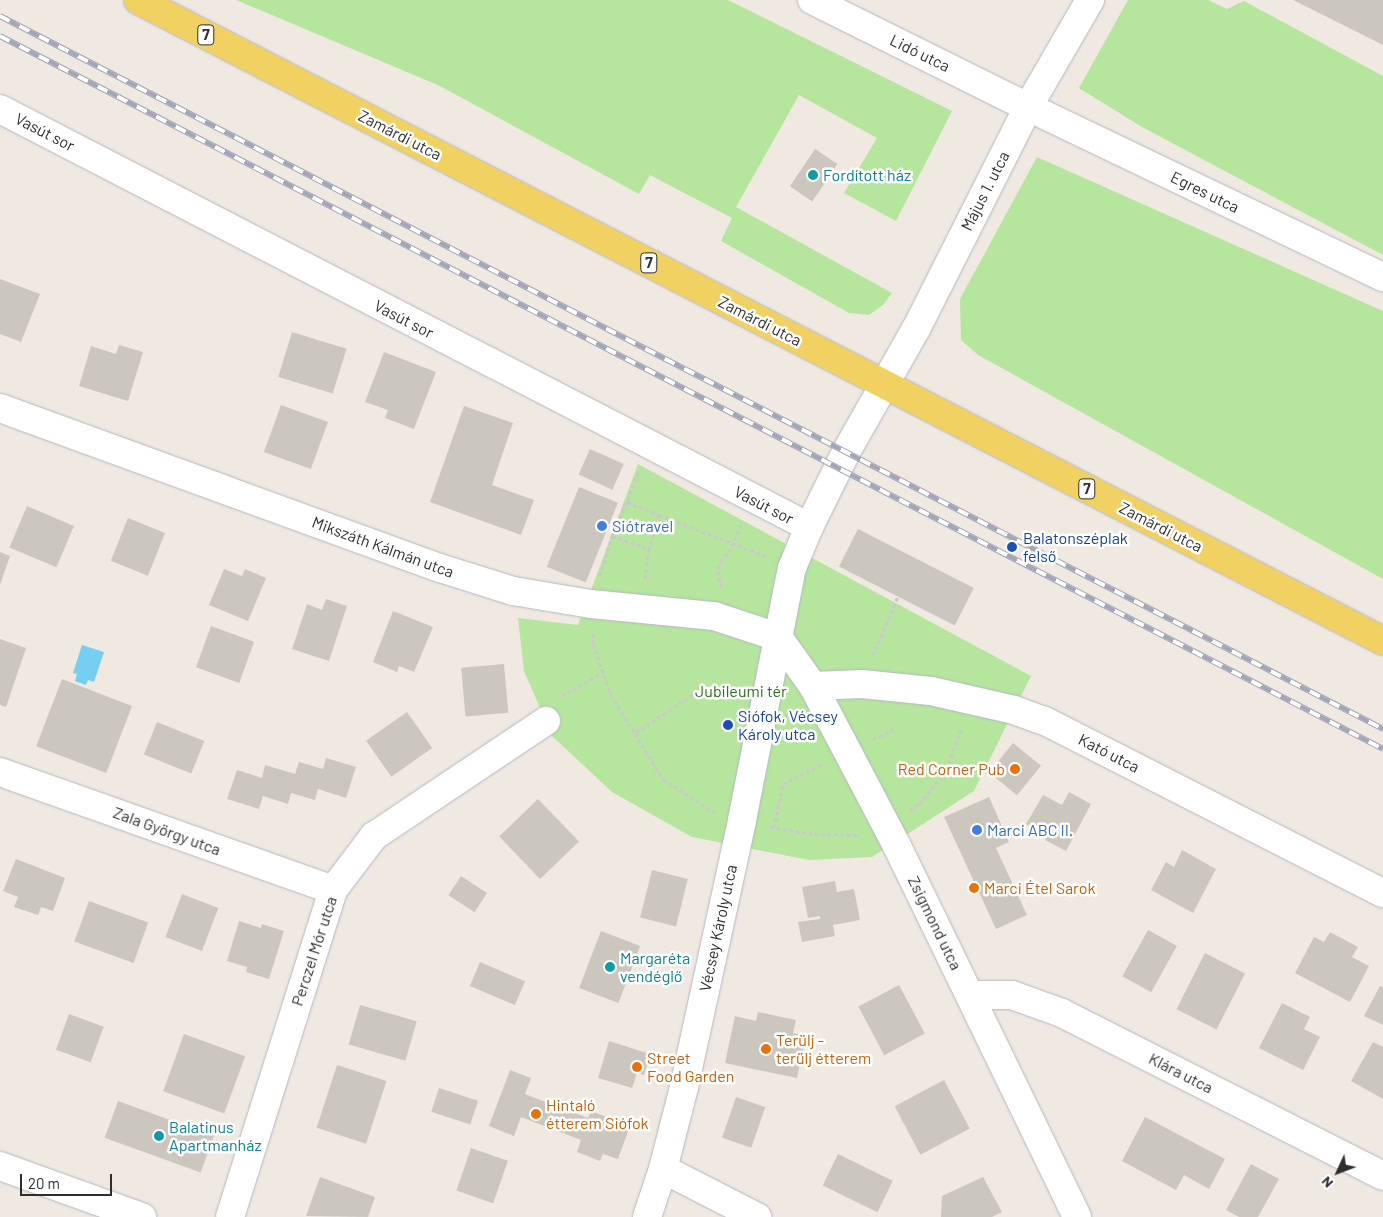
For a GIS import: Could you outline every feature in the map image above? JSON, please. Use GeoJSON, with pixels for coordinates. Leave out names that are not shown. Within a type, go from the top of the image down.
{"type":"FeatureCollection","features":[{"type":"Feature","properties":{"kind":"main road","name":"Zamárdi utca"},"geometry":{"type":"LineString","coordinates":[[138,0],[1383,642]]}},
{"type":"Feature","properties":{"kind":"street","name":"Lidó utca"},"geometry":{"type":"LineString","coordinates":[[812,0],[1028,107]]}},
{"type":"Feature","properties":{"kind":"street","name":"Május 1. utca"},"geometry":{"type":"LineString","coordinates":[[884,385],[916,329],[1028,107],[1090,0]]}},
{"type":"Feature","properties":{"kind":"street","name":"Egres utca"},"geometry":{"type":"LineString","coordinates":[[1028,107],[1383,278]]}},
{"type":"Feature","properties":{"kind":"street","name":"Vasút sor"},"geometry":{"type":"LineString","coordinates":[[0,109],[809,527]]}},
{"type":"Feature","properties":{"kind":"street"},"geometry":{"type":"LineString","coordinates":[[778,637],[792,568],[809,527],[846,452],[884,385]]}},
{"type":"Feature","properties":{"kind":"street","name":"Mikszáth Kálmán utca"},"geometry":{"type":"LineString","coordinates":[[0,408],[440,568],[513,590],[592,604],[714,616],[778,637]]}},
{"type":"Feature","properties":{"kind":"street","name":"Zsigmond utca"},"geometry":{"type":"LineString","coordinates":[[778,637],[813,686],[897,846],[972,996],[1077,1217]]}},
{"type":"Feature","properties":{"kind":"street","name":"Vécsey Károly utca"},"geometry":{"type":"LineString","coordinates":[[647,1217],[663,1169],[684,1087],[742,820],[778,637]]}},
{"type":"Feature","properties":{"kind":"street","name":"Kató utca"},"geometry":{"type":"LineString","coordinates":[[813,686],[862,684],[931,692],[1014,710],[1045,721],[1383,893]]}},
{"type":"Feature","properties":{"kind":"street","name":"Perczel Mór utca"},"geometry":{"type":"LineString","coordinates":[[230,1217],[334,890],[374,836],[546,721]]}},
{"type":"Feature","properties":{"kind":"street","name":"Zala György utca"},"geometry":{"type":"LineString","coordinates":[[0,772],[334,890]]}},
{"type":"Feature","properties":{"kind":"street","name":"Klára utca"},"geometry":{"type":"LineString","coordinates":[[972,996],[1012,995],[1062,1013],[1383,1176]]}},
{"type":"Feature","properties":{"kind":"street"},"geometry":{"type":"LineString","coordinates":[[0,1166],[142,1217]]}},
{"type":"Feature","properties":{"kind":"street"},"geometry":{"type":"LineString","coordinates":[[663,1169],[757,1217]]}},
{"type":"Feature","properties":{"kind":"path"},"geometry":{"type":"LineString","coordinates":[[714,616],[722,586],[718,575],[720,561],[729,552],[752,499]]}},
{"type":"Feature","properties":{"kind":"path"},"geometry":{"type":"LineString","coordinates":[[627,502],[792,568]]}},
{"type":"Feature","properties":{"kind":"path"},"geometry":{"type":"LineString","coordinates":[[640,609],[649,549],[658,515]]}},
{"type":"Feature","properties":{"kind":"path"},"geometry":{"type":"LineString","coordinates":[[612,536],[649,549]]}},
{"type":"Feature","properties":{"kind":"path"},"geometry":{"type":"LineString","coordinates":[[862,684],[898,596]]}},
{"type":"Feature","properties":{"kind":"path"},"geometry":{"type":"LineString","coordinates":[[636,733],[706,685]]}},
{"type":"Feature","properties":{"kind":"green space"},"geometry":{"type":"Polygon","coordinates":[[[236,0],[728,0],[952,111],[896,221],[844,193],[877,138],[799,95],[736,207],[892,293],[883,305],[869,315],[849,313],[721,241],[732,218],[650,175],[639,194],[440,86],[236,0]]]}},
{"type":"Feature","properties":{"kind":"green space"},"geometry":{"type":"Polygon","coordinates":[[[1128,0],[1208,0],[1227,9],[1244,1],[1383,76],[1383,255],[1142,127],[1079,88],[1128,0]]]}},
{"type":"Feature","properties":{"kind":"green space"},"geometry":{"type":"Polygon","coordinates":[[[1037,157],[1383,311],[1383,579],[978,355],[961,340],[960,299],[1037,157]]]}},
{"type":"Feature","properties":{"kind":"green space","name":"Jubileumi tér"},"geometry":{"type":"Polygon","coordinates":[[[638,464],[1031,676],[974,791],[872,857],[809,860],[692,837],[612,792],[552,736],[524,671],[518,618],[578,625],[638,464]]]}},
{"type":"Feature","properties":{"kind":"water"},"geometry":{"type":"Polygon","coordinates":[[[82,645],[104,652],[94,682],[88,680],[86,685],[75,681],[77,674],[73,673],[82,645]]]}},
{"type":"Feature","properties":{"kind":"building"},"geometry":{"type":"Polygon","coordinates":[[[1293,0],[1383,0],[1383,45],[1293,0]]]}},
{"type":"Feature","properties":{"kind":"building","name":"Fordított ház"},"geometry":{"type":"Polygon","coordinates":[[[815,149],[837,164],[812,201],[790,186],[815,149]]]}},
{"type":"Feature","properties":{"kind":"building"},"geometry":{"type":"Polygon","coordinates":[[[0,279],[40,294],[21,342],[0,334],[0,279]]]}},
{"type":"Feature","properties":{"kind":"building"},"geometry":{"type":"Polygon","coordinates":[[[292,332],[347,349],[333,394],[278,377],[292,332]]]}},
{"type":"Feature","properties":{"kind":"building"},"geometry":{"type":"Polygon","coordinates":[[[119,345],[143,352],[128,401],[79,386],[91,346],[116,354],[119,345]]]}},
{"type":"Feature","properties":{"kind":"building"},"geometry":{"type":"Polygon","coordinates":[[[384,352],[436,372],[414,429],[385,418],[388,410],[365,402],[384,352]]]}},
{"type":"Feature","properties":{"kind":"building"},"geometry":{"type":"Polygon","coordinates":[[[281,405],[328,422],[311,469],[264,452],[281,405]]]}},
{"type":"Feature","properties":{"kind":"building"},"geometry":{"type":"Polygon","coordinates":[[[464,406],[513,423],[492,485],[534,500],[521,535],[430,502],[464,406]]]}},
{"type":"Feature","properties":{"kind":"building"},"geometry":{"type":"Polygon","coordinates":[[[590,449],[624,464],[612,490],[579,475],[590,449]]]}},
{"type":"Feature","properties":{"kind":"building"},"geometry":{"type":"Polygon","coordinates":[[[579,487],[618,503],[586,582],[547,567],[579,487]]]}},
{"type":"Feature","properties":{"kind":"building"},"geometry":{"type":"Polygon","coordinates":[[[27,506],[74,526],[56,567],[9,547],[27,506]]]}},
{"type":"Feature","properties":{"kind":"building"},"geometry":{"type":"Polygon","coordinates":[[[128,518],[165,533],[148,576],[111,561],[128,518]]]}},
{"type":"Feature","properties":{"kind":"building"},"geometry":{"type":"Polygon","coordinates":[[[858,529],[974,588],[955,625],[839,566],[858,529]]]}},
{"type":"Feature","properties":{"kind":"building"},"geometry":{"type":"Polygon","coordinates":[[[0,552],[10,556],[0,585],[0,552]]]}},
{"type":"Feature","properties":{"kind":"building"},"geometry":{"type":"Polygon","coordinates":[[[224,569],[242,576],[245,569],[266,578],[248,621],[209,605],[224,569]]]}},
{"type":"Feature","properties":{"kind":"building"},"geometry":{"type":"Polygon","coordinates":[[[326,599],[347,606],[329,661],[292,649],[307,604],[322,610],[326,599]]]}},
{"type":"Feature","properties":{"kind":"building"},"geometry":{"type":"Polygon","coordinates":[[[393,611],[433,627],[414,672],[399,666],[397,672],[373,662],[393,611]]]}},
{"type":"Feature","properties":{"kind":"building"},"geometry":{"type":"Polygon","coordinates":[[[211,626],[254,642],[239,683],[196,667],[211,626]]]}},
{"type":"Feature","properties":{"kind":"building"},"geometry":{"type":"Polygon","coordinates":[[[0,639],[26,648],[6,707],[0,705],[0,639]]]}},
{"type":"Feature","properties":{"kind":"building"},"geometry":{"type":"Polygon","coordinates":[[[504,664],[508,713],[465,717],[461,668],[504,664]]]}},
{"type":"Feature","properties":{"kind":"building"},"geometry":{"type":"Polygon","coordinates":[[[62,679],[132,706],[106,773],[36,746],[62,679]]]}},
{"type":"Feature","properties":{"kind":"building"},"geometry":{"type":"Polygon","coordinates":[[[407,712],[432,748],[391,777],[366,741],[407,712]]]}},
{"type":"Feature","properties":{"kind":"building"},"geometry":{"type":"Polygon","coordinates":[[[157,722],[204,741],[191,774],[144,754],[157,722]]]}},
{"type":"Feature","properties":{"kind":"building","name":"Red Corner Pub"},"geometry":{"type":"Polygon","coordinates":[[[1013,743],[1041,766],[1017,795],[989,773],[1013,743]]]}},
{"type":"Feature","properties":{"kind":"building"},"geometry":{"type":"Polygon","coordinates":[[[326,758],[356,767],[346,798],[318,789],[315,800],[291,793],[288,804],[263,796],[259,809],[227,799],[237,770],[262,778],[265,765],[295,774],[299,762],[323,769],[326,758]]]}},
{"type":"Feature","properties":{"kind":"building"},"geometry":{"type":"Polygon","coordinates":[[[1069,792],[1091,804],[1066,851],[1045,840],[1047,836],[1026,824],[1043,795],[1062,805],[1069,792]]]}},
{"type":"Feature","properties":{"kind":"building"},"geometry":{"type":"Polygon","coordinates":[[[989,797],[1009,842],[996,848],[1027,915],[996,929],[944,817],[989,797]]]}},
{"type":"Feature","properties":{"kind":"building"},"geometry":{"type":"Polygon","coordinates":[[[538,799],[579,841],[540,879],[499,837],[538,799]]]}},
{"type":"Feature","properties":{"kind":"building"},"geometry":{"type":"Polygon","coordinates":[[[1182,850],[1216,869],[1193,913],[1151,890],[1166,862],[1174,867],[1182,850]]]}},
{"type":"Feature","properties":{"kind":"building"},"geometry":{"type":"Polygon","coordinates":[[[16,859],[65,878],[53,911],[41,907],[38,915],[14,907],[18,897],[3,891],[16,859]]]}},
{"type":"Feature","properties":{"kind":"building"},"geometry":{"type":"Polygon","coordinates":[[[652,870],[688,879],[676,926],[640,918],[652,870]]]}},
{"type":"Feature","properties":{"kind":"building"},"geometry":{"type":"Polygon","coordinates":[[[461,876],[487,893],[474,912],[448,895],[461,876]]]}},
{"type":"Feature","properties":{"kind":"building"},"geometry":{"type":"Polygon","coordinates":[[[835,881],[837,892],[854,889],[860,920],[833,925],[835,936],[802,942],[798,922],[820,919],[820,916],[808,918],[802,887],[835,881]]]}},
{"type":"Feature","properties":{"kind":"building"},"geometry":{"type":"Polygon","coordinates":[[[182,894],[218,908],[202,951],[166,937],[182,894]]]}},
{"type":"Feature","properties":{"kind":"building"},"geometry":{"type":"Polygon","coordinates":[[[89,901],[148,923],[133,963],[74,941],[89,901]]]}},
{"type":"Feature","properties":{"kind":"building"},"geometry":{"type":"Polygon","coordinates":[[[239,921],[261,928],[262,924],[284,931],[269,979],[246,972],[247,967],[227,961],[239,921]]]}},
{"type":"Feature","properties":{"kind":"building"},"geometry":{"type":"Polygon","coordinates":[[[1148,930],[1177,946],[1151,992],[1122,976],[1148,930]]]}},
{"type":"Feature","properties":{"kind":"building","name":"Margaréta vendéglő"},"geometry":{"type":"Polygon","coordinates":[[[601,931],[640,946],[618,1003],[579,988],[601,931]]]}},
{"type":"Feature","properties":{"kind":"building"},"geometry":{"type":"Polygon","coordinates":[[[1330,932],[1358,947],[1352,957],[1369,966],[1350,1002],[1295,973],[1314,937],[1324,942],[1330,932]]]}},
{"type":"Feature","properties":{"kind":"building"},"geometry":{"type":"Polygon","coordinates":[[[1205,953],[1245,973],[1216,1030],[1176,1009],[1205,953]]]}},
{"type":"Feature","properties":{"kind":"building"},"geometry":{"type":"Polygon","coordinates":[[[480,962],[525,981],[515,1005],[470,986],[480,962]]]}},
{"type":"Feature","properties":{"kind":"building"},"geometry":{"type":"Polygon","coordinates":[[[899,985],[925,1034],[884,1055],[858,1007],[899,985]]]}},
{"type":"Feature","properties":{"kind":"building"},"geometry":{"type":"Polygon","coordinates":[[[1380,986],[1383,987],[1383,1025],[1364,1016],[1380,986]]]}},
{"type":"Feature","properties":{"kind":"building"},"geometry":{"type":"Polygon","coordinates":[[[1282,1003],[1310,1017],[1304,1029],[1320,1037],[1303,1070],[1259,1048],[1282,1003]]]}},
{"type":"Feature","properties":{"kind":"building"},"geometry":{"type":"Polygon","coordinates":[[[360,1005],[417,1021],[405,1061],[349,1044],[360,1005]]]}},
{"type":"Feature","properties":{"kind":"building","name":"Terülj - terülj étterem"},"geometry":{"type":"Polygon","coordinates":[[[758,1012],[796,1020],[793,1033],[806,1036],[797,1078],[725,1063],[735,1016],[756,1021],[758,1012]]]}},
{"type":"Feature","properties":{"kind":"building"},"geometry":{"type":"Polygon","coordinates":[[[69,1014],[104,1027],[91,1062],[56,1050],[69,1014]]]}},
{"type":"Feature","properties":{"kind":"building"},"geometry":{"type":"Polygon","coordinates":[[[184,1034],[245,1056],[224,1114],[163,1091],[184,1034]]]}},
{"type":"Feature","properties":{"kind":"building"},"geometry":{"type":"Polygon","coordinates":[[[609,1041],[650,1054],[644,1075],[637,1073],[632,1088],[598,1078],[609,1041]]]}},
{"type":"Feature","properties":{"kind":"building"},"geometry":{"type":"Polygon","coordinates":[[[1373,1042],[1383,1047],[1383,1099],[1351,1081],[1373,1042]]]}},
{"type":"Feature","properties":{"kind":"building"},"geometry":{"type":"Polygon","coordinates":[[[337,1065],[386,1081],[366,1144],[317,1128],[337,1065]]]}},
{"type":"Feature","properties":{"kind":"building","name":"Hintaló étterem Siófok"},"geometry":{"type":"Polygon","coordinates":[[[510,1070],[531,1078],[525,1094],[588,1118],[591,1111],[630,1126],[618,1159],[603,1154],[600,1161],[577,1152],[581,1140],[521,1117],[514,1136],[489,1126],[510,1070]]]}},
{"type":"Feature","properties":{"kind":"building"},"geometry":{"type":"Polygon","coordinates":[[[944,1080],[970,1129],[920,1155],[895,1106],[944,1080]]]}},
{"type":"Feature","properties":{"kind":"building"},"geometry":{"type":"Polygon","coordinates":[[[439,1088],[478,1101],[470,1124],[431,1112],[439,1088]]]}},
{"type":"Feature","properties":{"kind":"building"},"geometry":{"type":"Polygon","coordinates":[[[736,1097],[765,1107],[751,1148],[722,1138],[736,1097]]]}},
{"type":"Feature","properties":{"kind":"building","name":"Balatinus Apartmanház"},"geometry":{"type":"Polygon","coordinates":[[[118,1101],[214,1136],[201,1173],[105,1138],[118,1101]]]}},
{"type":"Feature","properties":{"kind":"building"},"geometry":{"type":"Polygon","coordinates":[[[1145,1117],[1225,1159],[1209,1189],[1184,1175],[1176,1190],[1122,1161],[1145,1117]]]}},
{"type":"Feature","properties":{"kind":"building"},"geometry":{"type":"Polygon","coordinates":[[[471,1148],[508,1161],[493,1203],[456,1191],[471,1148]]]}},
{"type":"Feature","properties":{"kind":"building"},"geometry":{"type":"Polygon","coordinates":[[[838,1154],[893,1181],[877,1212],[823,1185],[838,1154]]]}},
{"type":"Feature","properties":{"kind":"building"},"geometry":{"type":"Polygon","coordinates":[[[1251,1164],[1279,1179],[1258,1217],[1239,1217],[1226,1210],[1251,1164]]]}},
{"type":"Feature","properties":{"kind":"building"},"geometry":{"type":"Polygon","coordinates":[[[320,1177],[375,1197],[368,1217],[306,1216],[320,1177]]]}},
{"type":"Feature","properties":{"kind":"building"},"geometry":{"type":"Polygon","coordinates":[[[983,1177],[1002,1212],[992,1217],[941,1217],[942,1196],[983,1177]]]}},
{"type":"Feature","properties":{"kind":"railway"},"geometry":{"type":"LineString","coordinates":[[0,16],[1383,729]]}},
{"type":"Feature","properties":{"kind":"railway"},"geometry":{"type":"LineString","coordinates":[[0,36],[1383,749]]}},
{"type":"Feature","properties":{"kind":"place","name":"Fordított ház"},"geometry":{"type":"Point","coordinates":[813,175]}},
{"type":"Feature","properties":{"kind":"place","name":"Siótravel"},"geometry":{"type":"Point","coordinates":[602,526]}},
{"type":"Feature","properties":{"kind":"place","name":"Balatonszéplak felső"},"geometry":{"type":"Point","coordinates":[1012,547]}},
{"type":"Feature","properties":{"kind":"place","name":"Siófok, Vécsey Károly utca"},"geometry":{"type":"Point","coordinates":[728,725]}},
{"type":"Feature","properties":{"kind":"place","name":"Red Corner Pub"},"geometry":{"type":"Point","coordinates":[1015,769]}},
{"type":"Feature","properties":{"kind":"place","name":"Marci ABC II."},"geometry":{"type":"Point","coordinates":[977,830]}},
{"type":"Feature","properties":{"kind":"place","name":"Marci Étel Sarok"},"geometry":{"type":"Point","coordinates":[974,888]}},
{"type":"Feature","properties":{"kind":"place","name":"Margaréta vendéglő"},"geometry":{"type":"Point","coordinates":[610,967]}},
{"type":"Feature","properties":{"kind":"place","name":"Terülj - terülj étterem"},"geometry":{"type":"Point","coordinates":[766,1049]}},
{"type":"Feature","properties":{"kind":"place","name":"Street Food Garden"},"geometry":{"type":"Point","coordinates":[637,1067]}},
{"type":"Feature","properties":{"kind":"place","name":"Hintaló étterem Siófok"},"geometry":{"type":"Point","coordinates":[536,1114]}},
{"type":"Feature","properties":{"kind":"place","name":"Balatinus Apartmanház"},"geometry":{"type":"Point","coordinates":[159,1136]}}]}
